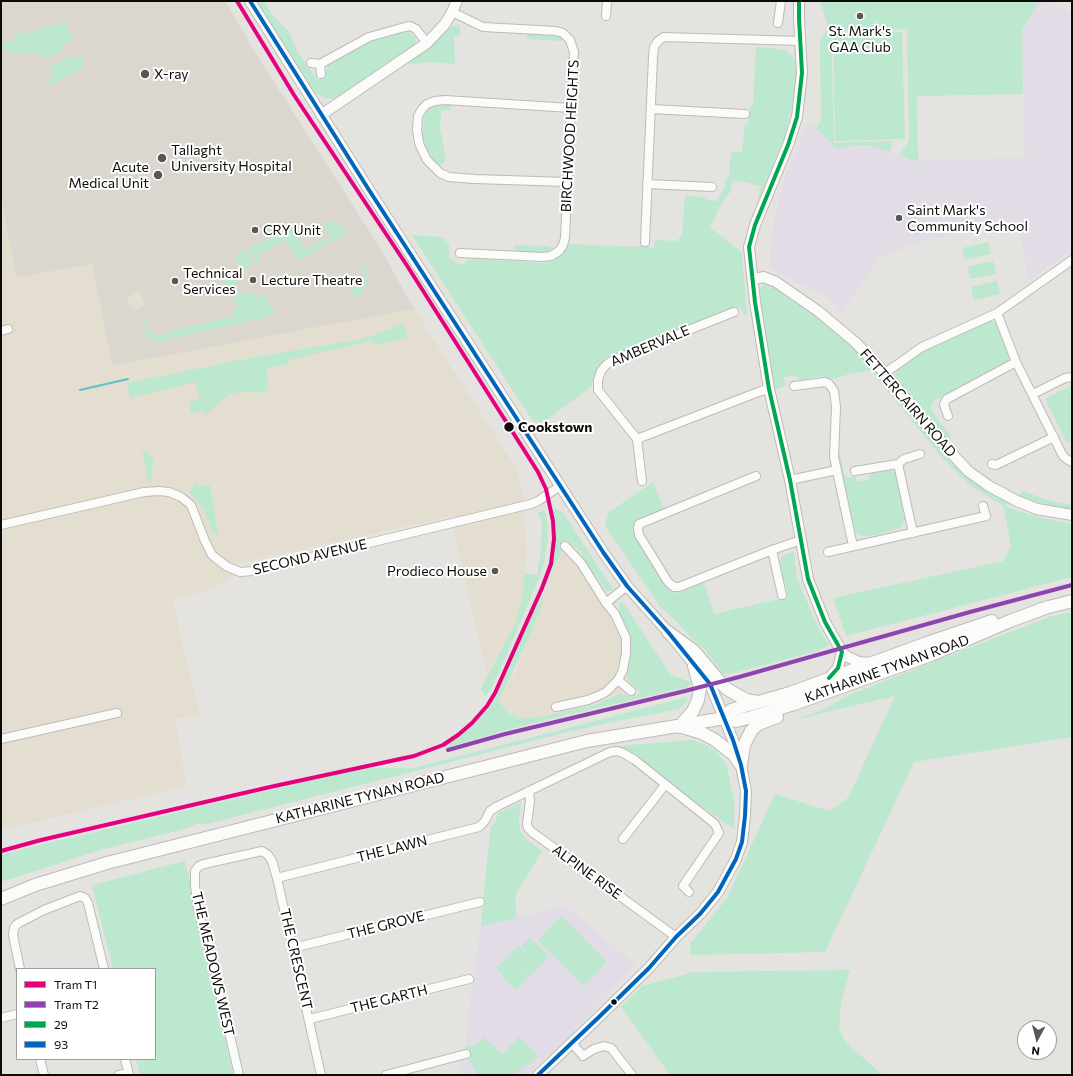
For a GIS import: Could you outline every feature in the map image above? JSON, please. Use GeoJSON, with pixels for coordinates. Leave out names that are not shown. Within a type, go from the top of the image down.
{"type":"FeatureCollection","features":[{"type":"Feature","properties":{"kind":"main road","name":"KATHARINE TYNAN ROAD"},"geometry":{"type":"LineString","coordinates":[[1,898],[35,885],[92,867],[586,741],[679,727],[725,718],[736,721],[831,684],[870,663],[1009,616],[1072,601]]}},
{"type":"Feature","properties":{"kind":"main road","name":"KATHARINE TYNAN ROAD"},"geometry":{"type":"LineString","coordinates":[[725,718],[731,710],[831,684],[931,654],[1048,607]]}},
{"type":"Feature","properties":{"kind":"main road"},"geometry":{"type":"LineString","coordinates":[[668,632],[694,651],[727,689],[746,700],[759,702]]}},
{"type":"Feature","properties":{"kind":"main road"},"geometry":{"type":"LineString","coordinates":[[694,666],[700,688],[698,700],[693,711],[679,727],[702,733],[715,740],[734,755],[741,765]]}},
{"type":"Feature","properties":{"kind":"main road"},"geometry":{"type":"LineString","coordinates":[[741,765],[746,740],[756,725],[815,704],[831,684]]}},
{"type":"Feature","properties":{"kind":"street"},"geometry":{"type":"LineString","coordinates":[[250,1],[321,115],[560,486],[627,586],[668,632],[710,684],[725,718],[741,765],[746,791],[742,842],[736,859],[718,892],[700,914],[649,968],[538,1075]]}},
{"type":"Feature","properties":{"kind":"street"},"geometry":{"type":"LineString","coordinates":[[321,115],[427,43],[441,28],[452,12],[457,1]]}},
{"type":"Feature","properties":{"kind":"street"},"geometry":{"type":"LineString","coordinates":[[606,16],[607,1]]}},
{"type":"Feature","properties":{"kind":"street"},"geometry":{"type":"LineString","coordinates":[[778,23],[781,1]]}},
{"type":"Feature","properties":{"kind":"street"},"geometry":{"type":"LineString","coordinates":[[799,1],[802,73],[797,117],[788,145],[755,225],[749,247],[769,389],[790,480],[810,584],[825,622],[842,652],[838,668],[831,684]]}},
{"type":"Feature","properties":{"kind":"street","name":"BIRCHWOOD HEIGHTS"},"geometry":{"type":"LineString","coordinates":[[452,12],[483,27],[556,31],[563,33],[570,40],[574,52],[563,245],[559,251],[551,256],[544,257],[460,253]]}},
{"type":"Feature","properties":{"kind":"street"},"geometry":{"type":"LineString","coordinates":[[310,63],[320,64],[369,37],[410,26],[416,29],[427,43]]}},
{"type":"Feature","properties":{"kind":"street"},"geometry":{"type":"LineString","coordinates":[[645,242],[654,47],[658,41],[664,37],[800,41]]}},
{"type":"Feature","properties":{"kind":"street"},"geometry":{"type":"LineString","coordinates":[[320,64],[321,74]]}},
{"type":"Feature","properties":{"kind":"street"},"geometry":{"type":"LineString","coordinates":[[567,182],[456,177],[440,173],[427,160],[419,143],[417,130],[418,116],[422,109],[427,104],[435,101],[445,100],[571,108]]}},
{"type":"Feature","properties":{"kind":"street"},"geometry":{"type":"LineString","coordinates":[[651,109],[745,114]]}},
{"type":"Feature","properties":{"kind":"street"},"geometry":{"type":"LineString","coordinates":[[647,184],[712,187]]}},
{"type":"Feature","properties":{"kind":"street"},"geometry":{"type":"LineString","coordinates":[[886,372],[922,347],[997,313],[1072,260]]}},
{"type":"Feature","properties":{"kind":"street","name":"FETTERCAIRN ROAD"},"geometry":{"type":"LineString","coordinates":[[753,279],[764,277],[771,279],[818,311],[855,342],[886,372],[934,434],[968,471],[989,486],[1017,501],[1037,509],[1072,515]]}},
{"type":"Feature","properties":{"kind":"street","name":"AMBERVALE"},"geometry":{"type":"LineString","coordinates":[[637,439],[598,390],[599,377],[606,365],[613,360],[734,312]]}},
{"type":"Feature","properties":{"kind":"street"},"geometry":{"type":"LineString","coordinates":[[997,313],[1016,362],[1063,456],[1072,462]]}},
{"type":"Feature","properties":{"kind":"street"},"geometry":{"type":"LineString","coordinates":[[948,416],[944,405],[944,402],[947,399],[1016,362]]}},
{"type":"Feature","properties":{"kind":"street"},"geometry":{"type":"LineString","coordinates":[[1033,394],[1065,378],[1072,377]]}},
{"type":"Feature","properties":{"kind":"street"},"geometry":{"type":"LineString","coordinates":[[794,386],[825,382],[829,384],[834,391],[836,407],[834,457],[853,546]]}},
{"type":"Feature","properties":{"kind":"street"},"geometry":{"type":"LineString","coordinates":[[642,481],[637,439],[769,389]]}},
{"type":"Feature","properties":{"kind":"street"},"geometry":{"type":"LineString","coordinates":[[992,464],[996,465],[1054,437]]}},
{"type":"Feature","properties":{"kind":"street"},"geometry":{"type":"LineString","coordinates":[[855,471],[898,464],[904,459],[920,454]]}},
{"type":"Feature","properties":{"kind":"street"},"geometry":{"type":"LineString","coordinates":[[898,464],[913,533]]}},
{"type":"Feature","properties":{"kind":"street"},"geometry":{"type":"LineString","coordinates":[[790,480],[837,470]]}},
{"type":"Feature","properties":{"kind":"street"},"geometry":{"type":"LineString","coordinates":[[756,476],[639,524],[639,535],[668,582],[674,587],[679,587],[801,540]]}},
{"type":"Feature","properties":{"kind":"street","name":"SECOND AVENUE"},"geometry":{"type":"LineString","coordinates":[[1,525],[144,492],[169,492],[181,497],[191,505],[212,555],[226,566],[240,572],[253,571],[531,504],[560,486]]}},
{"type":"Feature","properties":{"kind":"street"},"geometry":{"type":"LineString","coordinates":[[828,552],[986,516],[983,506]]}},
{"type":"Feature","properties":{"kind":"street"},"geometry":{"type":"LineString","coordinates":[[556,708],[588,700],[606,692],[618,680],[623,670],[626,653],[626,638],[614,614],[581,563],[565,546]]}},
{"type":"Feature","properties":{"kind":"street"},"geometry":{"type":"LineString","coordinates":[[772,550],[782,595]]}},
{"type":"Feature","properties":{"kind":"street"},"geometry":{"type":"LineString","coordinates":[[606,603],[627,586]]}},
{"type":"Feature","properties":{"kind":"street","name":"KATHARINE TYNAN ROAD"},"geometry":{"type":"LineString","coordinates":[[842,652],[848,657],[859,662],[870,663]]}},
{"type":"Feature","properties":{"kind":"street"},"geometry":{"type":"LineString","coordinates":[[618,680],[631,691]]}},
{"type":"Feature","properties":{"kind":"street"},"geometry":{"type":"LineString","coordinates":[[1,739],[117,713]]}},
{"type":"Feature","properties":{"kind":"street"},"geometry":{"type":"LineString","coordinates":[[529,791],[610,752],[617,751],[624,753],[635,760],[715,824],[719,833],[683,886],[689,892]]}},
{"type":"Feature","properties":{"kind":"street"},"geometry":{"type":"LineString","coordinates":[[623,839],[665,785]]}},
{"type":"Feature","properties":{"kind":"street","name":"ALPINE RISE"},"geometry":{"type":"LineString","coordinates":[[529,791],[530,801],[527,824],[528,828],[676,938]]}},
{"type":"Feature","properties":{"kind":"street","name":"THE LAWN"},"geometry":{"type":"LineString","coordinates":[[277,878],[479,827],[486,821],[490,811],[529,791]]}},
{"type":"Feature","properties":{"kind":"street","name":"THE CRESCENT"},"geometry":{"type":"LineString","coordinates":[[258,852],[262,851],[272,861],[277,878],[310,1019],[321,1075]]}},
{"type":"Feature","properties":{"kind":"street","name":"THE MEADOWS WEST"},"geometry":{"type":"LineString","coordinates":[[239,1075],[217,980],[198,908],[194,876],[195,871],[199,866],[258,852]]}},
{"type":"Feature","properties":{"kind":"street"},"geometry":{"type":"LineString","coordinates":[[20,968],[13,935],[14,928],[17,924],[44,910],[80,896],[85,898],[88,903],[104,968]]}},
{"type":"Feature","properties":{"kind":"street","name":"THE GROVE"},"geometry":{"type":"LineString","coordinates":[[293,948],[480,902]]}},
{"type":"Feature","properties":{"kind":"street","name":"THE GARTH"},"geometry":{"type":"LineString","coordinates":[[310,1019],[469,979]]}},
{"type":"Feature","properties":{"kind":"street"},"geometry":{"type":"LineString","coordinates":[[1,1018],[16,1014]]}},
{"type":"Feature","properties":{"kind":"street"},"geometry":{"type":"LineString","coordinates":[[572,1043],[583,1056],[594,1049],[604,1046],[610,1048],[632,1075]]}},
{"type":"Feature","properties":{"kind":"street"},"geometry":{"type":"LineString","coordinates":[[386,1075],[466,1054]]}},
{"type":"Feature","properties":{"kind":"street"},"geometry":{"type":"LineString","coordinates":[[40,1060],[44,1075]]}},
{"type":"Feature","properties":{"kind":"street"},"geometry":{"type":"LineString","coordinates":[[119,1075],[128,1074],[125,1060]]}},
{"type":"Feature","properties":{"kind":"shaded area","name":"Tallaght University Hospital"},"geometry":{"type":"Polygon","coordinates":[[[1,1],[225,1],[258,57],[379,246],[414,309],[112,366],[92,264],[16,278],[1,197],[1,1]]]}},
{"type":"Feature","properties":{"kind":"shaded area","name":"Saint Mark's Community School"},"geometry":{"type":"Polygon","coordinates":[[[1039,1],[1050,1],[1072,14],[1072,250],[1029,280],[1017,220],[915,243],[880,258],[841,313],[836,305],[830,302],[831,300],[822,294],[793,282],[769,266],[774,221],[786,174],[799,146],[804,127],[811,123],[835,147],[841,149],[855,145],[870,145],[914,161],[1025,158],[1022,30],[1039,1]]]}},
{"type":"Feature","properties":{"kind":"shaded area"},"geometry":{"type":"Polygon","coordinates":[[[1,197],[16,278],[92,264],[112,366],[414,309],[514,465],[518,473],[523,495],[526,554],[523,594],[516,622],[487,675],[455,535],[453,516],[239,563],[229,580],[206,591],[172,599],[200,716],[175,719],[187,786],[1,830],[1,197]]]}},
{"type":"Feature","properties":{"kind":"shaded area"},"geometry":{"type":"Polygon","coordinates":[[[138,291],[146,304],[134,311],[126,298],[138,291]]]}},
{"type":"Feature","properties":{"kind":"shaded area"},"geometry":{"type":"Polygon","coordinates":[[[568,540],[580,553],[584,562],[619,613],[628,630],[631,637],[628,666],[629,681],[637,689],[627,695],[617,693],[593,705],[560,713],[520,719],[508,713],[503,708],[501,697],[516,671],[540,612],[542,597],[568,540]]]}},
{"type":"Feature","properties":{"kind":"shaded area"},"geometry":{"type":"Polygon","coordinates":[[[565,906],[636,965],[569,1037],[527,1075],[463,1075],[459,1064],[464,1054],[481,926],[565,906]]]}},
{"type":"Feature","properties":{"kind":"green space"},"geometry":{"type":"Polygon","coordinates":[[[256,1],[264,1],[272,14],[288,30],[299,54],[318,80],[324,79],[328,64],[332,61],[375,39],[391,34],[408,32],[415,37],[416,43],[337,97],[332,99],[325,98],[315,93],[256,1]]]}},
{"type":"Feature","properties":{"kind":"green space"},"geometry":{"type":"Polygon","coordinates":[[[820,1],[1039,1],[1022,30],[1023,94],[917,96],[918,161],[914,161],[899,155],[909,141],[907,29],[831,31],[834,143],[891,141],[892,145],[890,152],[870,145],[855,145],[841,149],[835,147],[816,128],[821,121],[820,42],[824,34],[829,30],[820,1]]]}},
{"type":"Feature","properties":{"kind":"green space"},"geometry":{"type":"Polygon","coordinates":[[[66,23],[74,38],[63,45],[64,48],[46,59],[38,53],[17,54],[11,53],[1,47],[1,43],[16,40],[14,33],[22,32],[23,35],[33,33],[33,30],[66,23]]]}},
{"type":"Feature","properties":{"kind":"green space"},"geometry":{"type":"Polygon","coordinates":[[[460,25],[460,36],[454,36],[455,64],[429,62],[410,64],[408,62],[433,44],[449,28],[460,25]]]}},
{"type":"Feature","properties":{"kind":"green space"},"geometry":{"type":"Polygon","coordinates":[[[902,32],[905,139],[835,141],[833,34],[902,32]]]}},
{"type":"Feature","properties":{"kind":"green space"},"geometry":{"type":"Polygon","coordinates":[[[527,33],[559,35],[563,39],[561,41],[527,39],[527,33]]]}},
{"type":"Feature","properties":{"kind":"green space"},"geometry":{"type":"Polygon","coordinates":[[[756,47],[787,51],[795,59],[796,81],[792,106],[784,138],[760,198],[758,198],[761,186],[733,180],[730,192],[720,206],[710,227],[742,253],[747,315],[744,316],[741,307],[607,358],[598,367],[591,387],[542,423],[532,420],[412,235],[442,237],[449,244],[449,258],[454,260],[456,263],[464,264],[467,260],[474,259],[545,263],[554,260],[561,255],[568,244],[638,247],[639,245],[654,248],[655,240],[677,241],[682,235],[685,196],[703,197],[707,200],[717,201],[725,186],[726,179],[729,176],[731,152],[742,152],[745,125],[748,124],[750,106],[753,106],[756,47]]]}},
{"type":"Feature","properties":{"kind":"green space"},"geometry":{"type":"Polygon","coordinates":[[[83,54],[84,58],[81,60],[85,66],[38,93],[46,88],[50,82],[52,73],[51,67],[69,56],[72,60],[83,54]]]}},
{"type":"Feature","properties":{"kind":"green space"},"geometry":{"type":"Polygon","coordinates":[[[436,105],[451,105],[451,110],[441,110],[440,130],[445,161],[440,166],[438,166],[422,140],[424,117],[427,111],[436,105]]]}},
{"type":"Feature","properties":{"kind":"green space"},"geometry":{"type":"Polygon","coordinates":[[[330,221],[337,223],[348,234],[345,234],[335,240],[337,244],[335,244],[323,224],[330,221]]]}},
{"type":"Feature","properties":{"kind":"green space"},"geometry":{"type":"Polygon","coordinates":[[[291,226],[305,250],[326,239],[325,237],[328,236],[331,242],[298,261],[286,240],[258,255],[261,259],[256,262],[248,249],[291,226]]]}},
{"type":"Feature","properties":{"kind":"green space"},"geometry":{"type":"Polygon","coordinates":[[[349,237],[368,273],[367,282],[364,288],[360,294],[354,297],[352,296],[351,290],[359,285],[362,287],[365,285],[361,278],[366,275],[361,266],[363,264],[349,237]]]}},
{"type":"Feature","properties":{"kind":"green space"},"geometry":{"type":"Polygon","coordinates":[[[988,242],[991,254],[965,260],[962,248],[988,242]]]}},
{"type":"Feature","properties":{"kind":"green space"},"geometry":{"type":"Polygon","coordinates":[[[515,245],[547,246],[553,248],[544,253],[515,251],[515,245]]]}},
{"type":"Feature","properties":{"kind":"green space"},"geometry":{"type":"Polygon","coordinates":[[[245,250],[253,264],[243,270],[234,257],[245,250]]]}},
{"type":"Feature","properties":{"kind":"green space"},"geometry":{"type":"Polygon","coordinates":[[[993,261],[996,274],[970,279],[967,267],[993,261]]]}},
{"type":"Feature","properties":{"kind":"green space"},"geometry":{"type":"Polygon","coordinates":[[[230,276],[235,279],[238,292],[266,297],[275,312],[270,316],[161,341],[155,342],[149,338],[142,325],[143,319],[146,317],[149,322],[144,324],[148,331],[152,330],[154,336],[234,316],[233,311],[239,308],[223,280],[230,276]]]}},
{"type":"Feature","properties":{"kind":"green space"},"geometry":{"type":"Polygon","coordinates":[[[997,281],[1000,294],[974,300],[971,287],[997,281]]]}},
{"type":"Feature","properties":{"kind":"green space"},"geometry":{"type":"Polygon","coordinates":[[[766,284],[777,288],[782,294],[825,323],[850,343],[874,367],[948,459],[972,481],[1011,504],[1003,505],[1012,509],[1047,519],[1072,524],[1072,577],[846,636],[833,598],[1003,561],[1011,546],[1004,509],[1002,505],[972,487],[943,459],[871,370],[833,379],[821,376],[801,380],[795,375],[784,377],[786,386],[774,389],[759,300],[760,289],[766,284]]]}},
{"type":"Feature","properties":{"kind":"green space"},"geometry":{"type":"Polygon","coordinates":[[[988,321],[997,323],[1011,362],[934,401],[931,410],[952,438],[946,441],[896,376],[895,371],[918,352],[988,321]]]}},
{"type":"Feature","properties":{"kind":"green space"},"geometry":{"type":"Polygon","coordinates":[[[404,324],[407,338],[375,345],[372,341],[288,360],[288,364],[266,369],[269,390],[256,393],[245,391],[228,395],[205,415],[203,411],[191,413],[189,402],[200,399],[195,382],[130,398],[127,383],[245,359],[362,339],[404,324]]]}},
{"type":"Feature","properties":{"kind":"green space"},"geometry":{"type":"Polygon","coordinates":[[[1072,386],[1072,440],[1067,443],[1046,401],[1046,398],[1072,386]]]}},
{"type":"Feature","properties":{"kind":"green space"},"geometry":{"type":"Polygon","coordinates":[[[838,428],[840,428],[838,446],[845,478],[856,476],[857,482],[868,480],[870,474],[887,470],[895,473],[905,520],[900,528],[867,537],[858,534],[853,529],[836,446],[838,428]]]}},
{"type":"Feature","properties":{"kind":"green space"},"geometry":{"type":"Polygon","coordinates":[[[142,451],[153,457],[150,482],[148,482],[142,451]]]}},
{"type":"Feature","properties":{"kind":"green space"},"geometry":{"type":"Polygon","coordinates":[[[197,482],[199,487],[210,485],[218,533],[213,535],[203,507],[189,492],[197,482]]]}},
{"type":"Feature","properties":{"kind":"green space"},"geometry":{"type":"Polygon","coordinates":[[[653,482],[664,509],[636,521],[632,531],[668,589],[678,593],[704,583],[714,614],[788,597],[780,561],[783,555],[794,552],[797,579],[820,631],[829,645],[817,651],[769,664],[729,674],[722,673],[703,647],[699,646],[660,606],[605,526],[608,513],[653,482]]]}},
{"type":"Feature","properties":{"kind":"green space"},"geometry":{"type":"Polygon","coordinates":[[[1022,491],[1051,501],[1072,505],[1072,511],[1019,497],[1022,491]]]}},
{"type":"Feature","properties":{"kind":"green space"},"geometry":{"type":"Polygon","coordinates":[[[555,508],[564,514],[613,589],[611,591],[607,591],[585,562],[581,552],[567,540],[543,592],[542,607],[501,696],[500,703],[508,713],[520,719],[550,715],[594,705],[619,694],[628,696],[641,694],[629,681],[627,675],[631,637],[619,613],[619,604],[622,601],[671,675],[691,682],[690,685],[688,685],[688,687],[506,730],[445,748],[444,746],[463,733],[487,710],[499,690],[542,594],[554,557],[556,526],[553,509],[555,508]]]}},
{"type":"Feature","properties":{"kind":"green space"},"geometry":{"type":"Polygon","coordinates":[[[545,511],[548,527],[548,538],[540,576],[500,670],[490,690],[485,696],[481,688],[516,622],[523,594],[524,573],[537,575],[541,548],[542,523],[538,512],[545,511]]]}},
{"type":"Feature","properties":{"kind":"green space"},"geometry":{"type":"Polygon","coordinates":[[[1072,612],[1072,737],[914,762],[825,952],[691,955],[690,944],[727,898],[775,794],[830,811],[848,798],[895,696],[793,720],[825,709],[847,696],[974,646],[1049,617],[1072,612]]]}},
{"type":"Feature","properties":{"kind":"green space"},"geometry":{"type":"Polygon","coordinates":[[[688,697],[686,702],[679,709],[607,723],[548,737],[207,824],[198,823],[192,827],[104,849],[1,882],[1,855],[364,768],[413,768],[688,697]]]}},
{"type":"Feature","properties":{"kind":"green space"},"geometry":{"type":"Polygon","coordinates":[[[692,740],[704,744],[716,751],[726,764],[734,799],[734,829],[617,746],[692,740]]]}},
{"type":"Feature","properties":{"kind":"green space"},"geometry":{"type":"Polygon","coordinates":[[[520,803],[520,831],[527,840],[542,851],[517,892],[515,903],[517,918],[481,926],[491,826],[495,823],[498,813],[520,803]]]}},
{"type":"Feature","properties":{"kind":"green space"},"geometry":{"type":"Polygon","coordinates":[[[185,861],[233,1075],[140,1075],[136,1060],[156,1060],[156,968],[113,968],[92,885],[185,861]]]}},
{"type":"Feature","properties":{"kind":"green space"},"geometry":{"type":"Polygon","coordinates":[[[562,916],[607,962],[583,986],[538,940],[562,916]]]}},
{"type":"Feature","properties":{"kind":"green space"},"geometry":{"type":"Polygon","coordinates":[[[530,937],[549,956],[528,978],[507,957],[518,946],[536,964],[521,947],[530,937]]]}},
{"type":"Feature","properties":{"kind":"green space"},"geometry":{"type":"Polygon","coordinates":[[[507,958],[527,979],[516,990],[496,968],[507,958]]]}},
{"type":"Feature","properties":{"kind":"green space"},"geometry":{"type":"Polygon","coordinates":[[[850,970],[841,1003],[839,1027],[844,1040],[882,1075],[670,1075],[621,1007],[642,986],[694,972],[850,970]]]}},
{"type":"Feature","properties":{"kind":"green space"},"geometry":{"type":"Polygon","coordinates":[[[484,1037],[502,1054],[519,1037],[538,1057],[512,1075],[478,1075],[466,1056],[465,1046],[475,1045],[484,1037]]]}},
{"type":"Feature","properties":{"kind":"waterway"},"geometry":{"type":"LineString","coordinates":[[80,390],[128,379]]}},
{"type":"Feature","properties":{"kind":"tram line","name":"T1"},"geometry":{"type":"LineString","coordinates":[[1,851],[41,840],[270,787],[414,756],[443,745],[472,723],[487,706],[495,693],[542,588],[551,564],[554,539],[553,521],[546,489],[538,472],[406,264],[294,95],[237,1]]}},
{"type":"Feature","properties":{"kind":"tram line","name":"T2"},"geometry":{"type":"LineString","coordinates":[[448,750],[505,734],[739,677],[1072,585]]}},
{"type":"Feature","properties":{"kind":"transit line","name":"93"},"geometry":{"type":"LineString","coordinates":[[250,1],[369,190],[603,552],[627,586],[668,632],[710,684],[733,740],[741,765],[746,791],[742,842],[736,859],[718,892],[700,914],[676,937],[649,968],[538,1075]]}},
{"type":"Feature","properties":{"kind":"transit line","name":"29"},"geometry":{"type":"LineString","coordinates":[[799,1],[802,73],[797,117],[788,145],[755,225],[749,247],[755,302],[769,389],[790,480],[808,579],[825,622],[842,652],[838,668],[829,678]]}},
{"type":"Feature","properties":{"kind":"place","name":"St. Mark's GAA Club"},"geometry":{"type":"Point","coordinates":[860,16]}},
{"type":"Feature","properties":{"kind":"place","name":"X-ray"},"geometry":{"type":"Point","coordinates":[145,74]}},
{"type":"Feature","properties":{"kind":"place","name":"Tallaght University Hospital"},"geometry":{"type":"Point","coordinates":[162,158]}},
{"type":"Feature","properties":{"kind":"place","name":"Acute Medical Unit"},"geometry":{"type":"Point","coordinates":[158,175]}},
{"type":"Feature","properties":{"kind":"place","name":"Saint Mark's Community School"},"geometry":{"type":"Point","coordinates":[899,218]}},
{"type":"Feature","properties":{"kind":"place","name":"CRY Unit"},"geometry":{"type":"Point","coordinates":[255,230]}},
{"type":"Feature","properties":{"kind":"place","name":"Lecture Theatre"},"geometry":{"type":"Point","coordinates":[253,280]}},
{"type":"Feature","properties":{"kind":"place","name":"Technical Services"},"geometry":{"type":"Point","coordinates":[175,281]}},
{"type":"Feature","properties":{"kind":"place","name":"Cookstown"},"geometry":{"type":"Point","coordinates":[509,427]}},
{"type":"Feature","properties":{"kind":"place","name":"Prodieco House"},"geometry":{"type":"Point","coordinates":[495,571]}}]}
